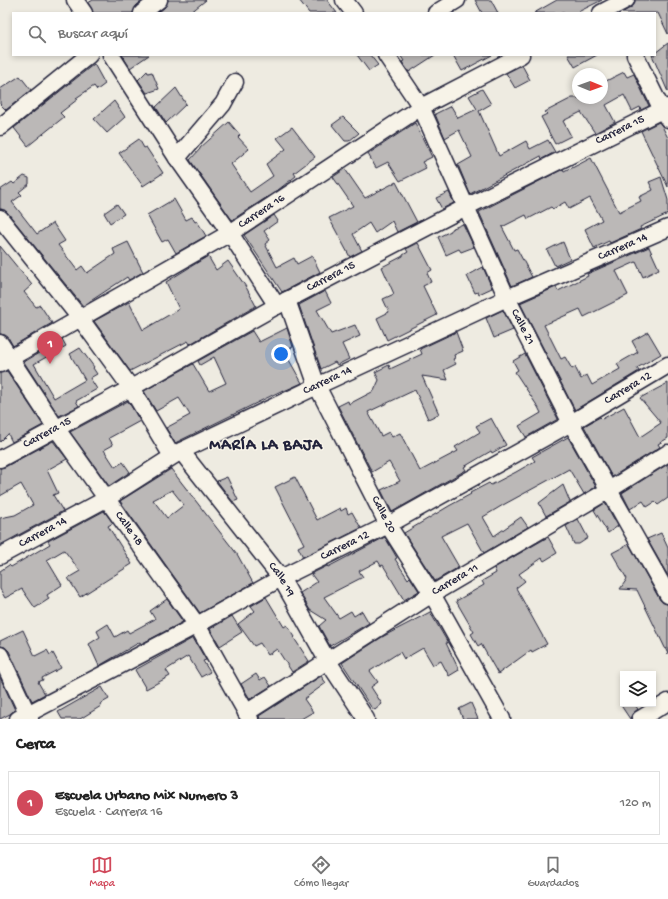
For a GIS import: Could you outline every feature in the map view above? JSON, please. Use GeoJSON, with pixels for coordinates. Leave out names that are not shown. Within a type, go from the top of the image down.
{"type":"FeatureCollection","features":[{"type":"Feature","properties":{"kind":"street"},"geometry":{"type":"LineString","coordinates":[[75,0],[83,12]]}},
{"type":"Feature","properties":{"kind":"street"},"geometry":{"type":"LineString","coordinates":[[143,12],[159,0]]}},
{"type":"Feature","properties":{"kind":"street"},"geometry":{"type":"LineString","coordinates":[[344,0],[353,12]]}},
{"type":"Feature","properties":{"kind":"street"},"geometry":{"type":"LineString","coordinates":[[438,12],[457,0]]}},
{"type":"Feature","properties":{"kind":"street"},"geometry":{"type":"LineString","coordinates":[[609,8],[626,0]]}},
{"type":"Feature","properties":{"kind":"street"},"geometry":{"type":"LineString","coordinates":[[0,126],[88,56]]}},
{"type":"Feature","properties":{"kind":"street","name":"Calle 20"},"geometry":{"type":"LineString","coordinates":[[112,56],[178,158],[230,233],[282,303],[317,386],[388,525],[432,594],[502,719]]}},
{"type":"Feature","properties":{"kind":"street","name":"Calle 21"},"geometry":{"type":"LineString","coordinates":[[387,56],[421,107],[507,298],[571,423],[668,595]]}},
{"type":"Feature","properties":{"kind":"street","name":"Carrera 16"},"geometry":{"type":"LineString","coordinates":[[5,361],[230,233],[421,107],[519,56]]}},
{"type":"Feature","properties":{"kind":"street"},"geometry":{"type":"LineString","coordinates":[[636,56],[666,112]]}},
{"type":"Feature","properties":{"kind":"street"},"geometry":{"type":"LineString","coordinates":[[178,158],[223,104],[235,82]]}},
{"type":"Feature","properties":{"kind":"street","name":"Carrera 15"},"geometry":{"type":"LineString","coordinates":[[0,459],[131,388],[282,303],[466,207],[666,112]]}},
{"type":"Feature","properties":{"kind":"street","name":"Calle 19"},"geometry":{"type":"LineString","coordinates":[[0,218],[80,318],[176,453],[281,578],[327,660],[366,719]]}},
{"type":"Feature","properties":{"kind":"street","name":"Carrera 14"},"geometry":{"type":"LineString","coordinates":[[0,556],[106,499],[176,453],[507,298],[668,228]]}},
{"type":"Feature","properties":{"kind":"street","name":"Calle 18"},"geometry":{"type":"LineString","coordinates":[[0,343],[5,361],[56,428],[197,625],[248,716]]}},
{"type":"Feature","properties":{"kind":"street","name":"Carrera 12"},"geometry":{"type":"LineString","coordinates":[[25,717],[197,625],[281,578],[388,525],[571,423],[668,365]]}},
{"type":"Feature","properties":{"kind":"street","name":"Carrera 11"},"geometry":{"type":"LineString","coordinates":[[248,716],[327,660],[432,594],[609,490],[668,453]]}},
{"type":"Feature","properties":{"kind":"street"},"geometry":{"type":"LineString","coordinates":[[0,655],[25,717]]}},
{"type":"Feature","properties":{"kind":"street"},"geometry":{"type":"LineString","coordinates":[[640,719],[668,702]]}},
{"type":"Feature","properties":{"kind":"building"},"geometry":{"type":"Polygon","coordinates":[[[93,0],[143,0],[136,6],[133,12],[92,12],[88,3],[93,0]]]}},
{"type":"Feature","properties":{"kind":"building"},"geometry":{"type":"Polygon","coordinates":[[[168,0],[206,0],[191,12],[159,12],[165,7],[168,0]]]}},
{"type":"Feature","properties":{"kind":"building"},"geometry":{"type":"Polygon","coordinates":[[[299,0],[327,0],[336,12],[308,12],[299,0]]]}},
{"type":"Feature","properties":{"kind":"building"},"geometry":{"type":"Polygon","coordinates":[[[475,0],[491,0],[497,12],[481,12],[475,0]]]}},
{"type":"Feature","properties":{"kind":"building"},"geometry":{"type":"Polygon","coordinates":[[[557,0],[602,0],[578,12],[536,12],[557,0]]]}},
{"type":"Feature","properties":{"kind":"building"},"geometry":{"type":"Polygon","coordinates":[[[635,0],[668,0],[668,34],[658,13],[656,12],[624,12],[634,5],[635,0]]]}},
{"type":"Feature","properties":{"kind":"building"},"geometry":{"type":"Polygon","coordinates":[[[668,43],[668,92],[652,56],[656,56],[656,52],[668,43]]]}},
{"type":"Feature","properties":{"kind":"building"},"geometry":{"type":"Polygon","coordinates":[[[123,56],[148,56],[130,68],[123,56]]]}},
{"type":"Feature","properties":{"kind":"building"},"geometry":{"type":"Polygon","coordinates":[[[358,56],[371,56],[378,65],[369,71],[358,56]]]}},
{"type":"Feature","properties":{"kind":"building"},"geometry":{"type":"Polygon","coordinates":[[[401,56],[433,56],[409,72],[402,62],[404,61],[401,56]]]}},
{"type":"Feature","properties":{"kind":"building"},"geometry":{"type":"Polygon","coordinates":[[[454,56],[490,56],[462,71],[454,56]]]}},
{"type":"Feature","properties":{"kind":"building"},"geometry":{"type":"Polygon","coordinates":[[[569,56],[595,56],[575,67],[569,56]]]}},
{"type":"Feature","properties":{"kind":"building"},"geometry":{"type":"Polygon","coordinates":[[[94,64],[105,84],[97,90],[94,86],[76,98],[78,99],[60,113],[64,117],[28,146],[14,128],[94,64]]]}},
{"type":"Feature","properties":{"kind":"building"},"geometry":{"type":"Polygon","coordinates":[[[522,65],[530,80],[515,88],[506,73],[522,65]]]}},
{"type":"Feature","properties":{"kind":"building"},"geometry":{"type":"Polygon","coordinates":[[[147,71],[148,73],[152,72],[159,89],[147,93],[138,80],[147,71]]]}},
{"type":"Feature","properties":{"kind":"building"},"geometry":{"type":"Polygon","coordinates":[[[624,72],[627,77],[634,74],[649,106],[641,110],[640,107],[632,111],[624,95],[608,104],[608,80],[624,72]]]}},
{"type":"Feature","properties":{"kind":"building"},"geometry":{"type":"Polygon","coordinates":[[[20,76],[31,90],[6,110],[0,104],[0,89],[20,76]]]}},
{"type":"Feature","properties":{"kind":"building"},"geometry":{"type":"Polygon","coordinates":[[[176,88],[186,104],[166,123],[156,107],[176,88]]]}},
{"type":"Feature","properties":{"kind":"building"},"geometry":{"type":"Polygon","coordinates":[[[482,89],[491,104],[479,111],[499,156],[526,141],[530,149],[548,140],[555,152],[542,159],[541,156],[470,194],[458,165],[472,157],[459,130],[445,138],[435,114],[451,106],[458,118],[477,109],[469,96],[482,89]]]}},
{"type":"Feature","properties":{"kind":"building"},"geometry":{"type":"Polygon","coordinates":[[[572,98],[572,104],[608,104],[606,105],[615,122],[595,133],[581,112],[563,121],[571,136],[555,144],[541,117],[547,114],[545,112],[572,98]]]}},
{"type":"Feature","properties":{"kind":"building"},"geometry":{"type":"Polygon","coordinates":[[[114,101],[125,117],[107,133],[94,119],[114,101]]]}},
{"type":"Feature","properties":{"kind":"building"},"geometry":{"type":"Polygon","coordinates":[[[343,117],[359,133],[349,141],[345,141],[332,125],[343,117]]]}},
{"type":"Feature","properties":{"kind":"building"},"geometry":{"type":"Polygon","coordinates":[[[229,122],[240,135],[238,137],[249,149],[231,164],[250,192],[273,176],[266,164],[286,149],[277,138],[292,127],[315,157],[294,173],[296,176],[278,190],[232,220],[190,160],[200,148],[229,122]]]}},
{"type":"Feature","properties":{"kind":"building"},"geometry":{"type":"Polygon","coordinates":[[[659,122],[668,138],[668,187],[641,131],[659,122]]]}},
{"type":"Feature","properties":{"kind":"building"},"geometry":{"type":"Polygon","coordinates":[[[415,123],[432,157],[422,162],[426,168],[400,181],[388,162],[376,168],[368,154],[415,123]]]}},
{"type":"Feature","properties":{"kind":"building"},"geometry":{"type":"Polygon","coordinates":[[[139,139],[163,173],[143,186],[119,153],[139,139]]]}},
{"type":"Feature","properties":{"kind":"building"},"geometry":{"type":"Polygon","coordinates":[[[591,158],[619,212],[641,201],[639,197],[653,190],[649,182],[661,177],[668,200],[668,214],[640,227],[641,229],[610,243],[609,241],[594,248],[585,229],[602,220],[590,198],[569,209],[565,202],[553,209],[551,207],[528,219],[526,215],[502,227],[514,250],[517,249],[532,277],[512,286],[479,212],[563,169],[564,171],[570,169],[591,158]]]}},
{"type":"Feature","properties":{"kind":"building"},"geometry":{"type":"Polygon","coordinates":[[[345,169],[365,198],[396,182],[417,222],[397,232],[392,221],[375,233],[369,223],[353,234],[362,251],[350,257],[329,218],[353,206],[333,177],[345,169]]]}},
{"type":"Feature","properties":{"kind":"building"},"geometry":{"type":"Polygon","coordinates":[[[24,176],[29,178],[29,184],[19,192],[22,195],[12,202],[37,234],[53,223],[65,241],[58,245],[77,270],[82,266],[87,273],[115,254],[113,249],[128,242],[143,272],[129,280],[127,277],[83,306],[7,212],[0,209],[0,190],[12,182],[14,184],[24,176]]]}},
{"type":"Feature","properties":{"kind":"building"},"geometry":{"type":"Polygon","coordinates":[[[449,192],[454,203],[442,209],[436,198],[449,192]]]}},
{"type":"Feature","properties":{"kind":"building"},"geometry":{"type":"Polygon","coordinates":[[[174,199],[186,220],[192,217],[195,222],[197,221],[206,236],[176,253],[168,239],[162,242],[147,215],[174,199]]]}},
{"type":"Feature","properties":{"kind":"building"},"geometry":{"type":"Polygon","coordinates":[[[117,204],[124,214],[110,223],[104,213],[117,204]]]}},
{"type":"Feature","properties":{"kind":"building"},"geometry":{"type":"Polygon","coordinates":[[[274,215],[278,221],[264,231],[270,240],[265,244],[277,267],[294,258],[297,264],[312,256],[320,272],[282,292],[244,235],[274,215]]]}},
{"type":"Feature","properties":{"kind":"building"},"geometry":{"type":"Polygon","coordinates":[[[463,224],[474,247],[461,252],[459,249],[446,255],[438,237],[463,224]]]}},
{"type":"Feature","properties":{"kind":"building"},"geometry":{"type":"Polygon","coordinates":[[[563,242],[570,259],[555,266],[547,250],[563,242]]]}},
{"type":"Feature","properties":{"kind":"building"},"geometry":{"type":"Polygon","coordinates":[[[418,243],[432,270],[427,273],[431,282],[423,286],[437,315],[387,340],[377,318],[389,312],[383,299],[394,294],[382,267],[403,256],[408,252],[406,249],[418,243]]]}},
{"type":"Feature","properties":{"kind":"building"},"geometry":{"type":"Polygon","coordinates":[[[0,246],[32,285],[24,292],[36,307],[40,305],[52,323],[13,346],[8,337],[0,334],[0,246]]]}},
{"type":"Feature","properties":{"kind":"building"},"geometry":{"type":"Polygon","coordinates":[[[649,247],[659,269],[643,277],[636,262],[616,271],[628,295],[584,317],[580,309],[544,325],[561,359],[565,357],[572,369],[575,367],[581,379],[587,375],[592,385],[620,369],[617,364],[638,352],[632,341],[648,332],[661,354],[637,368],[639,371],[575,410],[520,303],[556,287],[558,291],[588,276],[587,274],[649,247]]]}},
{"type":"Feature","properties":{"kind":"building"},"geometry":{"type":"Polygon","coordinates":[[[208,256],[216,270],[228,261],[246,287],[256,306],[190,344],[188,341],[130,371],[94,321],[129,302],[143,330],[179,309],[166,282],[208,256]]]}},
{"type":"Feature","properties":{"kind":"building"},"geometry":{"type":"Polygon","coordinates":[[[483,267],[492,288],[479,294],[478,292],[475,293],[467,276],[483,267]]]}},
{"type":"Feature","properties":{"kind":"building"},"geometry":{"type":"Polygon","coordinates":[[[325,291],[331,303],[317,310],[331,334],[355,325],[360,336],[342,344],[349,359],[337,365],[335,362],[321,369],[299,305],[325,291]]]}},
{"type":"Feature","properties":{"kind":"building"},"geometry":{"type":"Polygon","coordinates":[[[503,310],[513,330],[494,338],[486,318],[503,310]]]}},
{"type":"Feature","properties":{"kind":"building"},"geometry":{"type":"Polygon","coordinates":[[[287,328],[293,347],[284,351],[302,383],[284,391],[283,390],[175,443],[166,428],[190,415],[179,398],[156,411],[144,391],[193,364],[209,391],[226,383],[214,357],[200,365],[198,361],[252,331],[259,342],[287,328]]]}},
{"type":"Feature","properties":{"kind":"building"},"geometry":{"type":"Polygon","coordinates":[[[456,332],[463,351],[454,355],[455,358],[453,359],[456,364],[444,370],[448,380],[422,376],[439,414],[428,419],[415,390],[368,412],[381,436],[389,432],[392,437],[400,433],[420,471],[458,451],[455,447],[480,432],[476,426],[491,418],[506,445],[492,453],[491,451],[464,467],[466,470],[392,512],[381,490],[400,481],[389,462],[372,472],[338,406],[348,401],[349,404],[374,391],[379,380],[375,372],[389,365],[390,369],[422,354],[420,349],[456,332]]]}},
{"type":"Feature","properties":{"kind":"building"},"geometry":{"type":"Polygon","coordinates":[[[62,339],[66,346],[34,364],[54,398],[85,380],[70,354],[80,348],[94,367],[93,368],[97,374],[90,378],[97,389],[76,401],[79,406],[59,416],[24,362],[62,339]]]}},
{"type":"Feature","properties":{"kind":"building"},"geometry":{"type":"Polygon","coordinates":[[[525,354],[558,419],[526,437],[519,426],[541,413],[515,372],[518,370],[513,361],[525,354]]]}},
{"type":"Feature","properties":{"kind":"building"},"geometry":{"type":"Polygon","coordinates":[[[7,371],[43,425],[12,442],[8,434],[0,442],[0,373],[7,371]]]}},
{"type":"Feature","properties":{"kind":"building"},"geometry":{"type":"Polygon","coordinates":[[[668,383],[668,438],[658,444],[660,447],[612,477],[584,426],[600,417],[602,419],[624,407],[640,437],[661,423],[640,398],[668,383]]]}},
{"type":"Feature","properties":{"kind":"building"},"geometry":{"type":"Polygon","coordinates":[[[128,401],[140,421],[109,438],[113,445],[104,450],[115,467],[123,462],[130,472],[109,486],[70,432],[128,401]]]}},
{"type":"Feature","properties":{"kind":"building"},"geometry":{"type":"Polygon","coordinates":[[[568,437],[596,487],[584,494],[569,469],[503,505],[483,517],[494,536],[521,517],[528,527],[484,553],[467,523],[441,536],[459,567],[435,581],[404,533],[471,494],[470,493],[489,483],[491,485],[535,461],[532,457],[568,437]]]}},
{"type":"Feature","properties":{"kind":"building"},"geometry":{"type":"Polygon","coordinates":[[[53,441],[67,459],[47,470],[58,493],[53,495],[63,511],[0,545],[0,518],[15,515],[33,505],[21,484],[0,496],[0,468],[5,467],[53,441]]]}},
{"type":"Feature","properties":{"kind":"building"},"geometry":{"type":"Polygon","coordinates":[[[668,464],[668,498],[658,505],[655,502],[647,507],[643,501],[630,509],[622,493],[668,464]]]}},
{"type":"Feature","properties":{"kind":"building"},"geometry":{"type":"Polygon","coordinates":[[[171,469],[237,554],[253,583],[200,613],[120,501],[171,469]],[[172,490],[153,500],[167,518],[184,505],[172,490]]]}},
{"type":"Feature","properties":{"kind":"building"},"geometry":{"type":"Polygon","coordinates":[[[227,477],[238,500],[233,502],[217,481],[227,477]]]}},
{"type":"Feature","properties":{"kind":"building"},"geometry":{"type":"Polygon","coordinates":[[[295,477],[317,520],[340,508],[341,511],[346,508],[348,514],[352,512],[361,528],[303,557],[298,547],[304,544],[275,487],[295,477]]]}},
{"type":"Feature","properties":{"kind":"building"},"geometry":{"type":"Polygon","coordinates":[[[563,485],[570,502],[546,516],[539,503],[563,485]]]}},
{"type":"Feature","properties":{"kind":"building"},"geometry":{"type":"Polygon","coordinates":[[[605,503],[618,526],[608,533],[594,510],[605,503]]]}},
{"type":"Feature","properties":{"kind":"building"},"geometry":{"type":"Polygon","coordinates":[[[104,511],[113,523],[108,526],[132,564],[80,597],[68,578],[80,571],[64,550],[47,560],[62,585],[47,595],[49,599],[35,608],[22,589],[5,598],[0,589],[0,571],[9,565],[11,567],[50,544],[48,541],[104,511]]]}},
{"type":"Feature","properties":{"kind":"building"},"geometry":{"type":"Polygon","coordinates":[[[578,519],[588,538],[579,544],[574,544],[566,526],[578,519]]]}},
{"type":"Feature","properties":{"kind":"building"},"geometry":{"type":"Polygon","coordinates":[[[661,533],[668,548],[668,576],[647,539],[661,533]]]}},
{"type":"Feature","properties":{"kind":"building"},"geometry":{"type":"Polygon","coordinates":[[[385,537],[397,558],[395,559],[408,579],[410,577],[419,591],[404,600],[383,565],[381,566],[378,561],[359,571],[363,577],[324,597],[339,618],[351,611],[354,616],[362,611],[369,623],[330,646],[319,626],[326,620],[310,610],[300,593],[317,582],[311,574],[327,566],[328,567],[385,537]]]}},
{"type":"Feature","properties":{"kind":"building"},"geometry":{"type":"Polygon","coordinates":[[[548,537],[557,553],[544,561],[542,558],[519,574],[525,581],[516,588],[547,644],[532,652],[531,650],[498,674],[481,644],[478,646],[471,634],[474,632],[456,601],[484,585],[482,581],[496,573],[494,568],[548,537]]]}},
{"type":"Feature","properties":{"kind":"building"},"geometry":{"type":"Polygon","coordinates":[[[629,544],[660,600],[668,604],[668,654],[637,590],[620,589],[627,579],[612,553],[629,544]]]}},
{"type":"Feature","properties":{"kind":"building"},"geometry":{"type":"Polygon","coordinates":[[[266,597],[284,627],[287,625],[309,661],[292,672],[277,649],[268,655],[260,643],[254,646],[238,624],[255,611],[251,606],[266,597]]]}},
{"type":"Feature","properties":{"kind":"building"},"geometry":{"type":"Polygon","coordinates":[[[167,599],[183,622],[141,644],[140,642],[99,666],[89,644],[100,637],[97,631],[108,624],[115,637],[127,630],[129,633],[155,619],[150,611],[167,599]]]}},
{"type":"Feature","properties":{"kind":"building"},"geometry":{"type":"Polygon","coordinates":[[[430,612],[448,643],[446,643],[459,670],[449,676],[441,661],[433,665],[423,648],[404,659],[400,652],[370,671],[378,682],[371,687],[382,704],[375,710],[371,707],[342,663],[382,637],[430,612]]]}},
{"type":"Feature","properties":{"kind":"building"},"geometry":{"type":"Polygon","coordinates":[[[232,616],[242,632],[220,646],[210,629],[232,616]]]}},
{"type":"Feature","properties":{"kind":"building"},"geometry":{"type":"Polygon","coordinates":[[[23,630],[35,656],[47,650],[50,655],[53,653],[61,668],[42,678],[43,680],[38,682],[45,694],[32,701],[9,651],[5,647],[0,646],[0,641],[23,630]]]}},
{"type":"Feature","properties":{"kind":"building"},"geometry":{"type":"Polygon","coordinates":[[[193,638],[206,660],[203,661],[210,672],[201,677],[188,656],[166,670],[170,676],[146,689],[135,670],[193,638]]]}},
{"type":"Feature","properties":{"kind":"building"},"geometry":{"type":"Polygon","coordinates":[[[256,674],[260,680],[265,677],[271,686],[250,699],[241,684],[256,674]]]}},
{"type":"Feature","properties":{"kind":"building"},"geometry":{"type":"Polygon","coordinates":[[[321,676],[326,683],[304,699],[313,712],[301,719],[260,719],[259,716],[321,676]]]}},
{"type":"Feature","properties":{"kind":"building"},"geometry":{"type":"Polygon","coordinates":[[[0,677],[15,710],[0,719],[0,677]]]}},
{"type":"Feature","properties":{"kind":"building"},"geometry":{"type":"Polygon","coordinates":[[[102,687],[109,699],[100,704],[101,706],[80,719],[62,719],[58,712],[102,687]]]}},
{"type":"Feature","properties":{"kind":"building"},"geometry":{"type":"Polygon","coordinates":[[[471,703],[478,719],[463,719],[459,709],[471,703]]]}},
{"type":"Feature","properties":{"kind":"building"},"geometry":{"type":"Polygon","coordinates":[[[622,707],[636,707],[638,709],[632,714],[630,719],[622,707]]]}},
{"type":"Feature","properties":{"kind":"place","name":"Escuela Urbano Mix Numero 3"},"geometry":{"type":"Point","coordinates":[50,364]}},
{"type":"Feature","properties":{"kind":"district","name":"MARÍA LA BAJA"},"geometry":{"type":"Point","coordinates":[266,446]}}]}
